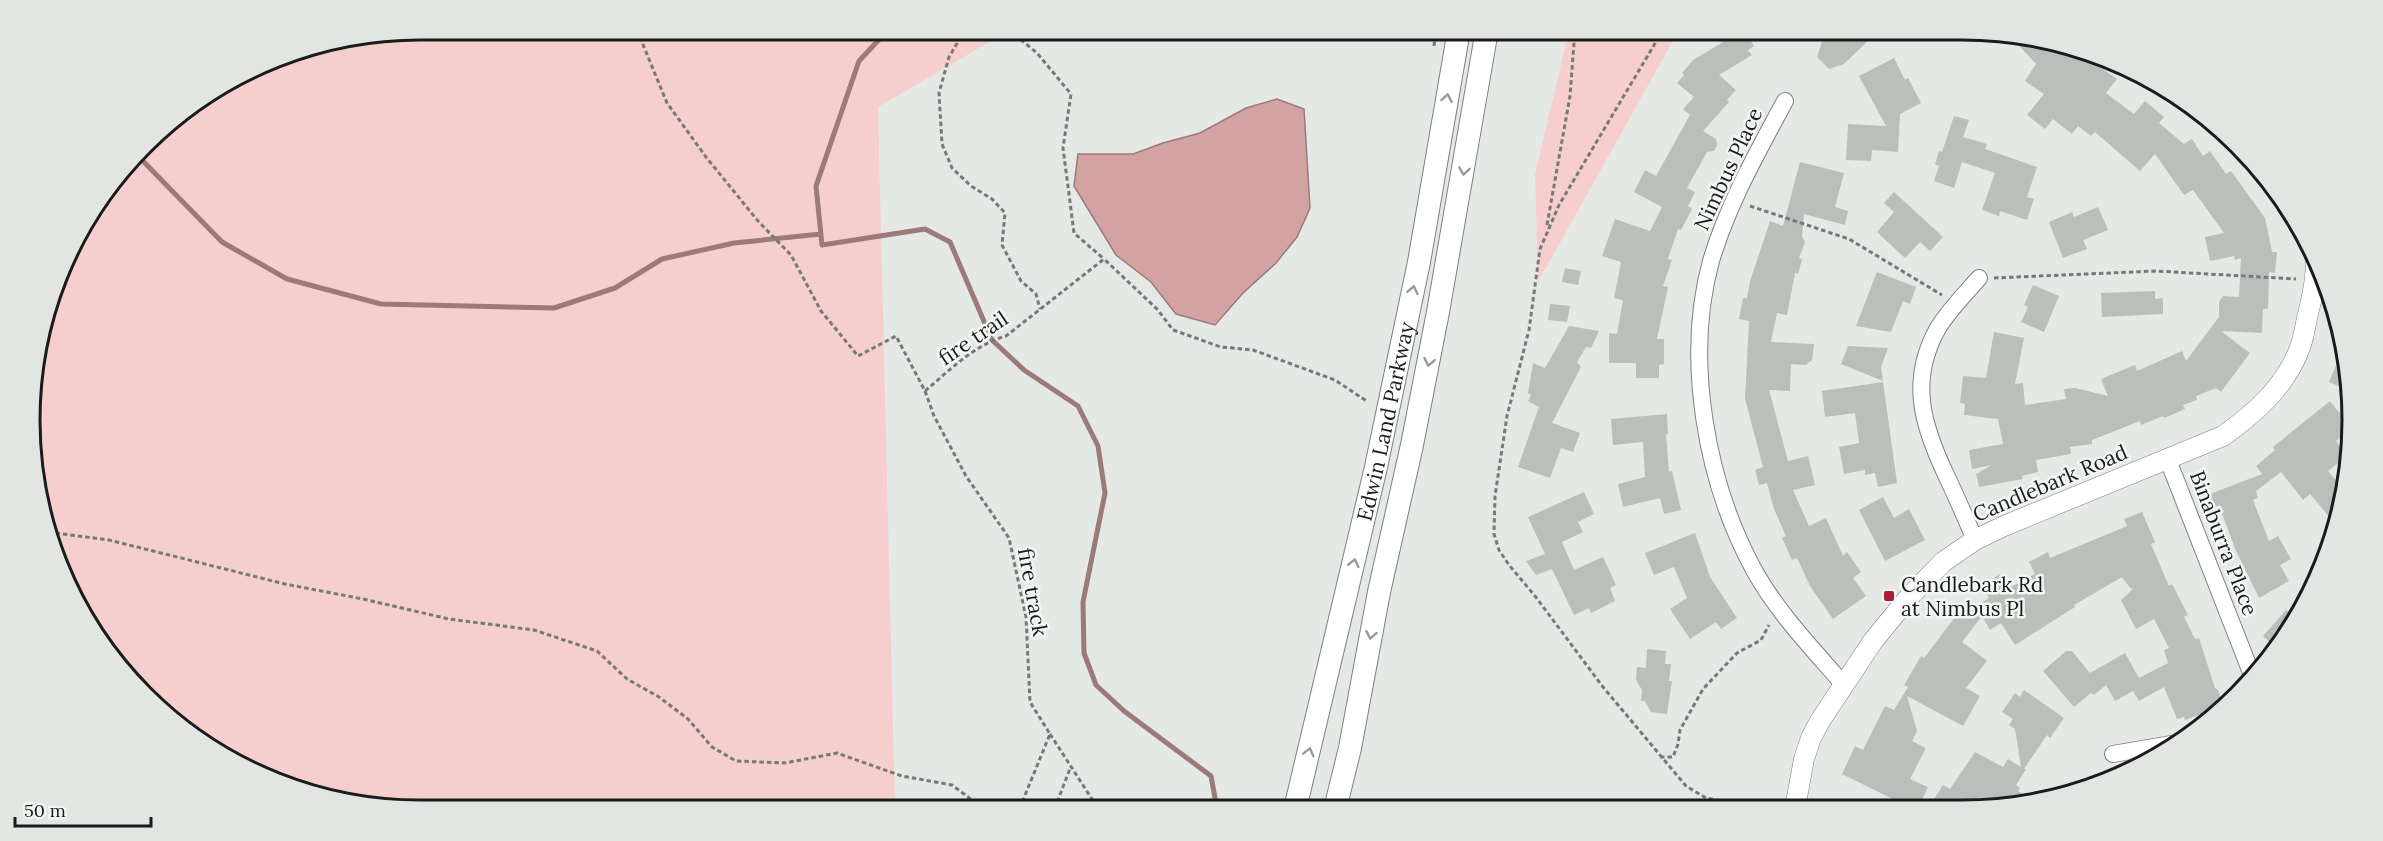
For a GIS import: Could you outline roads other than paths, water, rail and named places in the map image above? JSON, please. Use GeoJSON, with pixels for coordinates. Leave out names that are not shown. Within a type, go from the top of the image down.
{"type":"FeatureCollection","features":[{"type":"Feature","properties":{"kind":"main road","name":"Edwin Land Parkway"},"geometry":{"type":"LineString","coordinates":[[1297,800],[1376,467],[1419,262],[1457,40]]}},
{"type":"Feature","properties":{"kind":"main road","name":"Edwin Land Parkway"},"geometry":{"type":"LineString","coordinates":[[1337,800],[1350,748],[1379,591],[1412,445],[1438,312],[1485,40]]}},
{"type":"Feature","properties":{"kind":"street","name":"Nimbus Place"},"geometry":{"type":"LineString","coordinates":[[1785,101],[1756,151],[1734,200],[1711,263],[1702,308],[1703,414],[1722,499],[1754,570],[1775,603],[1843,684]]}},
{"type":"Feature","properties":{"kind":"street"},"geometry":{"type":"LineString","coordinates":[[1975,540],[1932,446],[1921,401],[1923,369],[1929,348],[1939,328],[1956,304],[1979,278]]}},
{"type":"Feature","properties":{"kind":"street","name":"Candlebark Road"},"geometry":{"type":"LineString","coordinates":[[1796,800],[1804,759],[1820,721],[1874,641],[1909,597],[1943,562],[1975,540],[2004,526],[2223,436],[2246,420],[2286,376],[2300,350],[2316,280]]}},
{"type":"Feature","properties":{"kind":"street","name":"Binaburra Place"},"geometry":{"type":"LineString","coordinates":[[2168,460],[2250,669]]}},
{"type":"Feature","properties":{"kind":"street"},"geometry":{"type":"LineString","coordinates":[[2113,754],[2158,746]]}},
{"type":"Feature","properties":{"kind":"waterway"},"geometry":{"type":"LineString","coordinates":[[879,40],[859,61],[816,186],[822,245],[925,229],[950,242],[992,340],[1024,370],[1078,406],[1098,446],[1105,493],[1083,602],[1084,653],[1096,685],[1124,711],[1211,776],[1215,800]]}},
{"type":"Feature","properties":{"kind":"waterway"},"geometry":{"type":"LineString","coordinates":[[143,161],[222,242],[287,279],[381,304],[554,308],[615,288],[662,259],[734,243],[821,234]]}},
{"type":"Feature","properties":{"kind":"place","name":"Candlebark Rd at Nimbus Pl"},"geometry":{"type":"Point","coordinates":[1889,596]}}]}
